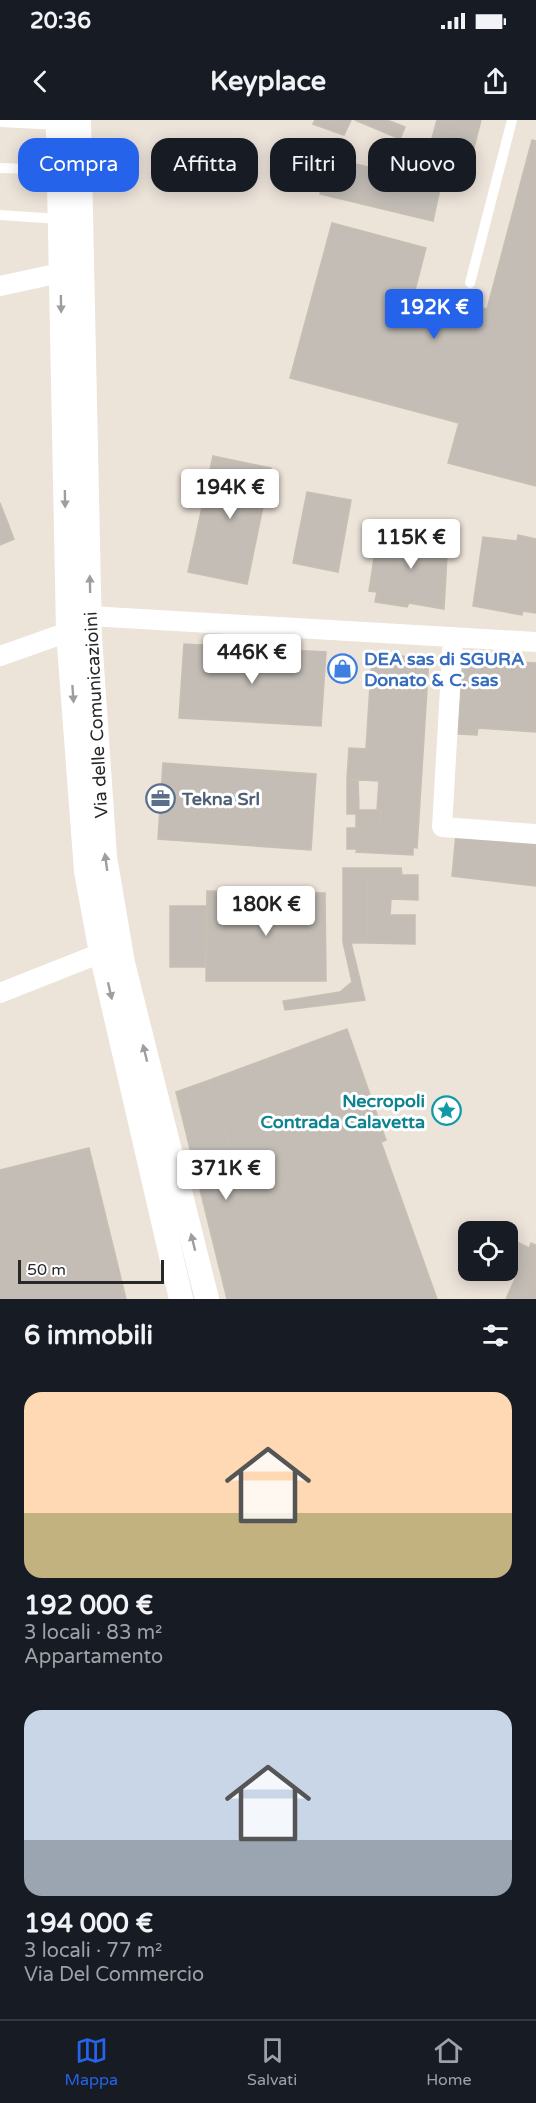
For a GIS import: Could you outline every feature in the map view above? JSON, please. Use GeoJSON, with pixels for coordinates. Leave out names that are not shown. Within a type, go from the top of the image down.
{"type":"FeatureCollection","features":[{"type":"Feature","properties":{"kind":"street","name":"Via delle Comunicazioini"},"geometry":{"type":"LineString","coordinates":[[63,138],[66,122]]}},
{"type":"Feature","properties":{"kind":"street","name":"Via delle Comunicazioini"},"geometry":{"type":"LineString","coordinates":[[66,122],[71,270],[105,857],[123,963],[207,1299]]}},
{"type":"Feature","properties":{"kind":"street","name":"Via delle Comunicazioini"},"geometry":{"type":"LineString","coordinates":[[58,192],[59,219],[71,270],[68,632],[86,871],[101,953],[182,1299]]}},
{"type":"Feature","properties":{"kind":"street"},"geometry":{"type":"LineString","coordinates":[[0,286],[71,270]]}},
{"type":"Feature","properties":{"kind":"street"},"geometry":{"type":"LineString","coordinates":[[90,616],[536,642]]}},
{"type":"Feature","properties":{"kind":"street"},"geometry":{"type":"LineString","coordinates":[[0,656],[68,632]]}},
{"type":"Feature","properties":{"kind":"street"},"geometry":{"type":"LineString","coordinates":[[453,637],[442,827],[536,834]]}},
{"type":"Feature","properties":{"kind":"street"},"geometry":{"type":"LineString","coordinates":[[0,993],[101,953]]}},
{"type":"Feature","properties":{"kind":"lane"},"geometry":{"type":"LineString","coordinates":[[470,283],[512,120]]}},
{"type":"Feature","properties":{"kind":"lane"},"geometry":{"type":"LineString","coordinates":[[0,122],[66,122]]}},
{"type":"Feature","properties":{"kind":"lane"},"geometry":{"type":"LineString","coordinates":[[0,168],[18,169]]}},
{"type":"Feature","properties":{"kind":"lane"},"geometry":{"type":"LineString","coordinates":[[0,215],[59,219]]}},
{"type":"Feature","properties":{"kind":"building"},"geometry":{"type":"Polygon","coordinates":[[[315,120],[351,120],[344,135],[313,124],[315,120]]]}},
{"type":"Feature","properties":{"kind":"building"},"geometry":{"type":"Polygon","coordinates":[[[355,120],[387,120],[405,127],[400,138],[355,120]]]}},
{"type":"Feature","properties":{"kind":"building"},"geometry":{"type":"Polygon","coordinates":[[[437,120],[481,120],[476,140],[476,138],[432,138],[437,120]]]}},
{"type":"Feature","properties":{"kind":"building"},"geometry":{"type":"Polygon","coordinates":[[[532,140],[536,141],[536,486],[448,463],[459,423],[290,378],[332,223],[426,248],[415,290],[487,309],[532,140]]]}},
{"type":"Feature","properties":{"kind":"building"},"geometry":{"type":"Polygon","coordinates":[[[356,164],[368,167],[368,192],[439,192],[433,221],[320,194],[320,192],[356,192],[356,164]]]}},
{"type":"Feature","properties":{"kind":"building"},"geometry":{"type":"Polygon","coordinates":[[[213,456],[271,468],[247,584],[188,572],[213,456]]]}},
{"type":"Feature","properties":{"kind":"building"},"geometry":{"type":"Polygon","coordinates":[[[307,492],[351,500],[338,572],[293,563],[307,492]]]}},
{"type":"Feature","properties":{"kind":"building"},"geometry":{"type":"Polygon","coordinates":[[[0,503],[14,539],[0,545],[0,503]]]}},
{"type":"Feature","properties":{"kind":"building"},"geometry":{"type":"Polygon","coordinates":[[[390,528],[448,538],[444,609],[409,603],[407,607],[375,602],[377,592],[369,591],[376,546],[387,548],[390,528]]]}},
{"type":"Feature","properties":{"kind":"building"},"geometry":{"type":"Polygon","coordinates":[[[518,535],[536,539],[536,613],[523,611],[522,615],[473,606],[483,537],[517,541],[518,535]]]}},
{"type":"Feature","properties":{"kind":"building"},"geometry":{"type":"Polygon","coordinates":[[[184,644],[326,652],[321,726],[179,718],[184,644]]]}},
{"type":"Feature","properties":{"kind":"building"},"geometry":{"type":"Polygon","coordinates":[[[372,654],[429,658],[417,848],[413,847],[413,855],[356,852],[357,849],[347,849],[347,828],[380,828],[381,810],[377,810],[379,781],[347,779],[349,748],[366,749],[372,654]]]}},
{"type":"Feature","properties":{"kind":"building"},"geometry":{"type":"Polygon","coordinates":[[[463,659],[536,663],[536,732],[478,728],[477,735],[458,734],[463,659]]]}},
{"type":"Feature","properties":{"kind":"building"},"geometry":{"type":"Polygon","coordinates":[[[163,763],[316,774],[311,850],[158,839],[163,763]]]}},
{"type":"Feature","properties":{"kind":"building"},"geometry":{"type":"Polygon","coordinates":[[[347,779],[358,779],[359,810],[381,810],[380,828],[356,828],[356,814],[347,814],[347,779]]]}},
{"type":"Feature","properties":{"kind":"building"},"geometry":{"type":"Polygon","coordinates":[[[456,834],[536,843],[536,886],[452,876],[456,834]]]}},
{"type":"Feature","properties":{"kind":"building"},"geometry":{"type":"Polygon","coordinates":[[[343,868],[368,868],[367,943],[351,943],[365,1000],[285,1010],[283,1001],[340,992],[352,982],[343,942],[343,868]]]}},
{"type":"Feature","properties":{"kind":"building"},"geometry":{"type":"Polygon","coordinates":[[[368,868],[401,868],[402,875],[418,875],[418,900],[391,899],[390,915],[415,915],[415,944],[367,943],[368,868]]]}},
{"type":"Feature","properties":{"kind":"building"},"geometry":{"type":"Polygon","coordinates":[[[207,891],[325,893],[326,981],[206,981],[207,891]]]}},
{"type":"Feature","properties":{"kind":"building"},"geometry":{"type":"Polygon","coordinates":[[[170,906],[206,906],[205,967],[170,967],[170,906]]]}},
{"type":"Feature","properties":{"kind":"building"},"geometry":{"type":"Polygon","coordinates":[[[347,1029],[386,1140],[381,1142],[437,1299],[283,1299],[207,1081],[347,1029]]]}},
{"type":"Feature","properties":{"kind":"building"},"geometry":{"type":"Polygon","coordinates":[[[207,1081],[283,1299],[227,1299],[176,1092],[207,1081]]]}},
{"type":"Feature","properties":{"kind":"building"},"geometry":{"type":"Polygon","coordinates":[[[89,1148],[126,1299],[0,1299],[0,1170],[89,1148]]]}},
{"type":"Feature","properties":{"kind":"building"},"geometry":{"type":"Polygon","coordinates":[[[518,1242],[529,1248],[531,1243],[536,1245],[536,1299],[506,1299],[514,1281],[518,1281],[518,1242]]]}},
{"type":"Feature","properties":{"kind":"place","name":"DEA sas di SGURA Donato & C. sas"},"geometry":{"type":"Point","coordinates":[343,669]}},
{"type":"Feature","properties":{"kind":"place","name":"Tekna Srl"},"geometry":{"type":"Point","coordinates":[161,799]}},
{"type":"Feature","properties":{"kind":"place","name":"Necropoli Contrada Calavetta"},"geometry":{"type":"Point","coordinates":[446,1111]}}]}
